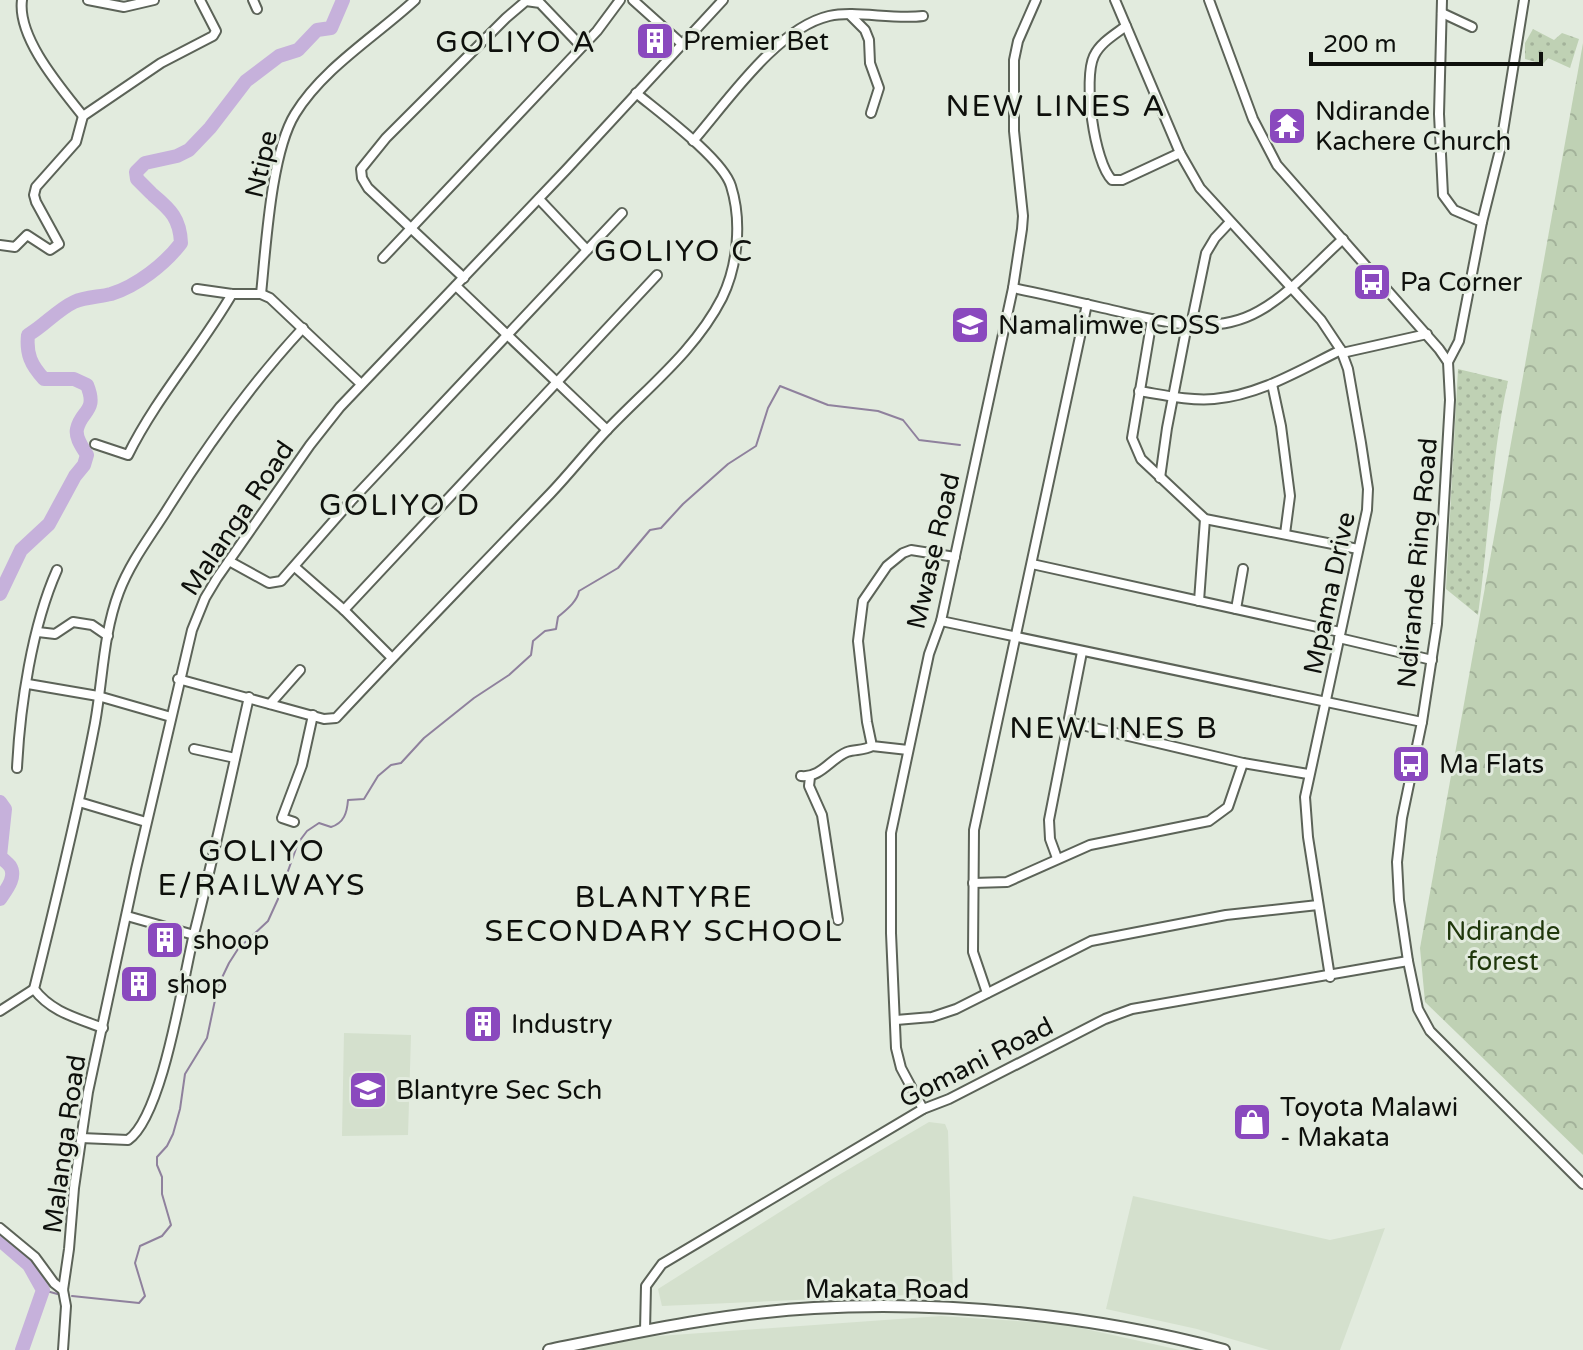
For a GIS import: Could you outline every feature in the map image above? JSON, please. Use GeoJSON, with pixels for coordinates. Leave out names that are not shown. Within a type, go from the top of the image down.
{"type":"FeatureCollection","features":[{"type":"Feature","properties":{"kind":"main road","name":"Makata Road"},"geometry":{"type":"LineString","coordinates":[[549,1350],[645,1331],[812,1308],[941,1308],[1105,1325],[1224,1350]]}},
{"type":"Feature","properties":{"kind":"street"},"geometry":{"type":"LineString","coordinates":[[22,0],[27,31],[35,50],[83,116]]}},
{"type":"Feature","properties":{"kind":"street"},"geometry":{"type":"LineString","coordinates":[[88,0],[124,7],[154,0]]}},
{"type":"Feature","properties":{"kind":"street"},"geometry":{"type":"LineString","coordinates":[[0,245],[15,247],[27,235],[50,250],[59,244],[34,195],[36,187],[76,142],[83,116],[161,63],[213,36],[216,31],[200,0]]}},
{"type":"Feature","properties":{"kind":"street","name":"Ntipe"},"geometry":{"type":"LineString","coordinates":[[261,294],[279,161],[294,116],[328,76],[415,0]]}},
{"type":"Feature","properties":{"kind":"street"},"geometry":{"type":"LineString","coordinates":[[383,258],[597,31],[620,0]]}},
{"type":"Feature","properties":{"kind":"street"},"geometry":{"type":"LineString","coordinates":[[633,0],[682,44]]}},
{"type":"Feature","properties":{"kind":"street","name":"Malanga Road"},"geometry":{"type":"LineString","coordinates":[[63,1350],[66,1306],[63,1290],[88,1092],[178,679],[195,618],[229,561],[310,445],[360,383],[539,199],[723,0]]}},
{"type":"Feature","properties":{"kind":"street","name":"Mwase Road"},"geometry":{"type":"LineString","coordinates":[[923,1109],[901,1068],[896,1048],[891,833],[929,654],[941,621],[1013,288],[1023,216],[1014,131],[1014,60],[1018,41],[1036,0]]}},
{"type":"Feature","properties":{"kind":"street","name":"Mpama Drive"},"geometry":{"type":"LineString","coordinates":[[1115,0],[1180,153],[1200,188],[1321,320],[1348,369],[1368,489],[1367,510],[1327,702],[1308,774],[1305,815],[1330,977]]}},
{"type":"Feature","properties":{"kind":"street"},"geometry":{"type":"LineString","coordinates":[[1209,0],[1263,140],[1277,165],[1427,334],[1448,362],[1459,341],[1482,222],[1500,150],[1524,0]]}},
{"type":"Feature","properties":{"kind":"street"},"geometry":{"type":"LineString","coordinates":[[1442,0],[1439,114],[1443,195],[1454,210],[1482,222]]}},
{"type":"Feature","properties":{"kind":"street"},"geometry":{"type":"LineString","coordinates":[[464,278],[368,188],[361,169],[386,138],[526,1],[540,3],[581,46]]}},
{"type":"Feature","properties":{"kind":"street"},"geometry":{"type":"LineString","coordinates":[[1442,13],[1472,27]]}},
{"type":"Feature","properties":{"kind":"street"},"geometry":{"type":"LineString","coordinates":[[693,141],[769,54],[816,21],[832,15],[923,16]]}},
{"type":"Feature","properties":{"kind":"street"},"geometry":{"type":"LineString","coordinates":[[850,16],[865,30],[869,40],[870,63],[879,88],[871,113]]}},
{"type":"Feature","properties":{"kind":"street"},"geometry":{"type":"LineString","coordinates":[[1126,26],[1099,47],[1091,64],[1089,79],[1095,133],[1106,174],[1112,180],[1122,180],[1180,153]]}},
{"type":"Feature","properties":{"kind":"street"},"geometry":{"type":"LineString","coordinates":[[178,679],[324,719],[336,718],[553,491],[607,430],[683,354],[705,326],[731,278],[735,258],[736,223],[731,184],[724,172],[693,141],[636,93]]}},
{"type":"Feature","properties":{"kind":"street"},"geometry":{"type":"LineString","coordinates":[[539,199],[587,250]]}},
{"type":"Feature","properties":{"kind":"street"},"geometry":{"type":"LineString","coordinates":[[229,561],[273,583],[281,581],[296,568],[351,501],[622,213]]}},
{"type":"Feature","properties":{"kind":"street"},"geometry":{"type":"LineString","coordinates":[[1160,478],[1173,396],[1206,253],[1230,222]]}},
{"type":"Feature","properties":{"kind":"street"},"geometry":{"type":"LineString","coordinates":[[1013,288],[1152,319],[1189,325],[1216,325],[1259,311],[1343,239]]}},
{"type":"Feature","properties":{"kind":"street"},"geometry":{"type":"LineString","coordinates":[[344,610],[657,275]]}},
{"type":"Feature","properties":{"kind":"street"},"geometry":{"type":"LineString","coordinates":[[456,286],[607,430]]}},
{"type":"Feature","properties":{"kind":"street"},"geometry":{"type":"LineString","coordinates":[[197,289],[261,294],[278,303],[360,383]]}},
{"type":"Feature","properties":{"kind":"street"},"geometry":{"type":"LineString","coordinates":[[95,444],[128,455],[149,415],[198,349],[232,294]]}},
{"type":"Feature","properties":{"kind":"street"},"geometry":{"type":"LineString","coordinates":[[987,993],[973,952],[974,830],[1087,304]]}},
{"type":"Feature","properties":{"kind":"street"},"geometry":{"type":"LineString","coordinates":[[1152,319],[1133,442],[1141,459],[1205,519],[1358,549]]}},
{"type":"Feature","properties":{"kind":"street"},"geometry":{"type":"LineString","coordinates":[[0,1011],[34,989],[79,802],[116,600],[134,561],[243,397],[303,328]]}},
{"type":"Feature","properties":{"kind":"street"},"geometry":{"type":"LineString","coordinates":[[1139,391],[1215,399],[1242,394],[1272,384],[1341,352],[1427,334]]}},
{"type":"Feature","properties":{"kind":"street","name":"Ndirande Ring Road"},"geometry":{"type":"LineString","coordinates":[[1448,362],[1450,400],[1437,624],[1397,862],[1408,961],[1418,1009],[1430,1031],[1583,1184]]}},
{"type":"Feature","properties":{"kind":"street"},"geometry":{"type":"LineString","coordinates":[[1272,384],[1290,496],[1285,534]]}},
{"type":"Feature","properties":{"kind":"street"},"geometry":{"type":"LineString","coordinates":[[1199,601],[1205,519]]}},
{"type":"Feature","properties":{"kind":"street"},"geometry":{"type":"LineString","coordinates":[[872,746],[858,641],[863,601],[887,566],[903,553],[911,550],[955,557]]}},
{"type":"Feature","properties":{"kind":"street"},"geometry":{"type":"LineString","coordinates":[[1032,564],[1236,609],[1432,660]]}},
{"type":"Feature","properties":{"kind":"street"},"geometry":{"type":"LineString","coordinates":[[296,568],[392,658]]}},
{"type":"Feature","properties":{"kind":"street"},"geometry":{"type":"LineString","coordinates":[[1236,609],[1243,569]]}},
{"type":"Feature","properties":{"kind":"street"},"geometry":{"type":"LineString","coordinates":[[17,768],[38,632],[45,598],[57,570]]}},
{"type":"Feature","properties":{"kind":"street"},"geometry":{"type":"LineString","coordinates":[[941,621],[1422,722]]}},
{"type":"Feature","properties":{"kind":"street"},"geometry":{"type":"LineString","coordinates":[[38,632],[55,634],[73,622],[92,625],[108,636]]}},
{"type":"Feature","properties":{"kind":"street"},"geometry":{"type":"LineString","coordinates":[[1057,858],[1050,839],[1049,820],[1082,652]]}},
{"type":"Feature","properties":{"kind":"street"},"geometry":{"type":"LineString","coordinates":[[270,704],[300,670]]}},
{"type":"Feature","properties":{"kind":"street"},"geometry":{"type":"LineString","coordinates":[[28,684],[98,696],[171,717]]}},
{"type":"Feature","properties":{"kind":"street"},"geometry":{"type":"LineString","coordinates":[[81,1138],[128,1140],[139,1129],[152,1102],[186,980],[249,697]]}},
{"type":"Feature","properties":{"kind":"street"},"geometry":{"type":"LineString","coordinates":[[294,822],[282,818],[302,765],[313,715]]}},
{"type":"Feature","properties":{"kind":"street"},"geometry":{"type":"LineString","coordinates":[[1069,722],[1243,763],[1308,774]]}},
{"type":"Feature","properties":{"kind":"street"},"geometry":{"type":"LineString","coordinates":[[838,920],[822,815],[806,776],[844,753],[872,746],[908,750]]}},
{"type":"Feature","properties":{"kind":"street"},"geometry":{"type":"LineString","coordinates":[[194,749],[235,758]]}},
{"type":"Feature","properties":{"kind":"street"},"geometry":{"type":"LineString","coordinates":[[973,883],[1007,882],[1090,845],[1209,821],[1228,807],[1243,763]]}},
{"type":"Feature","properties":{"kind":"street"},"geometry":{"type":"LineString","coordinates":[[79,802],[146,822]]}},
{"type":"Feature","properties":{"kind":"street"},"geometry":{"type":"LineString","coordinates":[[896,1020],[932,1017],[956,1009],[1091,941],[1226,915],[1318,905]]}},
{"type":"Feature","properties":{"kind":"street"},"geometry":{"type":"LineString","coordinates":[[127,916],[194,935]]}},
{"type":"Feature","properties":{"kind":"street","name":"Gomani Road"},"geometry":{"type":"LineString","coordinates":[[645,1331],[646,1286],[662,1264],[923,1109],[949,1099],[1119,1013],[1408,961]]}},
{"type":"Feature","properties":{"kind":"street"},"geometry":{"type":"LineString","coordinates":[[34,989],[41,999],[63,1013],[103,1028]]}},
{"type":"Feature","properties":{"kind":"street"},"geometry":{"type":"LineString","coordinates":[[0,1228],[35,1257],[63,1290]]}},
{"type":"Feature","properties":{"kind":"shaded area"},"geometry":{"type":"Polygon","coordinates":[[[344,1033],[411,1035],[408,1135],[342,1136],[344,1033]]]}},
{"type":"Feature","properties":{"kind":"shaded area"},"geometry":{"type":"Polygon","coordinates":[[[929,1122],[945,1124],[948,1131],[953,1293],[662,1306],[658,1289],[929,1122]]]}},
{"type":"Feature","properties":{"kind":"shaded area"},"geometry":{"type":"Polygon","coordinates":[[[1133,1196],[1330,1240],[1385,1228],[1340,1350],[1269,1350],[1197,1329],[1106,1309],[1133,1196]]]}},
{"type":"Feature","properties":{"kind":"shaded area"},"geometry":{"type":"Polygon","coordinates":[[[941,1316],[1063,1324],[1180,1350],[583,1350],[645,1337],[941,1316]]]}},
{"type":"Feature","properties":{"kind":"green space"},"geometry":{"type":"Polygon","coordinates":[[[1533,29],[1554,40],[1562,33],[1579,39],[1570,68],[1548,58],[1543,64],[1525,59],[1525,43],[1533,29]]]}},
{"type":"Feature","properties":{"kind":"green space","name":"Ndirande forest"},"geometry":{"type":"Polygon","coordinates":[[[1583,43],[1583,1155],[1425,1002],[1420,948],[1583,43]]]}},
{"type":"Feature","properties":{"kind":"green space"},"geometry":{"type":"Polygon","coordinates":[[[1458,369],[1508,381],[1494,468],[1478,615],[1446,589],[1458,369]]]}},
{"type":"Feature","properties":{"kind":"waterway"},"geometry":{"type":"LineString","coordinates":[[151,193],[137,179],[136,172],[145,163],[189,150],[246,81],[279,56],[298,50],[317,30],[331,28],[343,0]]}},
{"type":"Feature","properties":{"kind":"waterway"},"geometry":{"type":"LineString","coordinates":[[0,594],[21,550],[49,524],[87,455],[77,432],[90,406],[87,385],[74,379],[44,379],[30,359],[28,335],[74,302],[131,286],[174,251],[181,243],[176,221],[170,210],[153,195]]}},
{"type":"Feature","properties":{"kind":"waterway"},"geometry":{"type":"LineString","coordinates":[[72,1296],[139,1303],[145,1296],[135,1263],[140,1246],[162,1236],[171,1225],[162,1194],[157,1157],[173,1134],[185,1074],[207,1038],[218,986],[229,963],[238,949],[268,921],[278,899],[278,884],[288,871],[298,843],[307,831],[319,823],[331,827],[339,823],[346,813],[348,800],[364,799],[378,776],[391,765],[401,763],[424,738],[531,655],[533,641],[545,631],[556,629],[558,617],[574,602],[579,591],[618,568],[650,530],[661,528],[728,464],[756,446],[768,408],[780,386],[828,405],[878,411],[903,420],[919,440],[960,445]]}},
{"type":"Feature","properties":{"kind":"waterway"},"geometry":{"type":"LineString","coordinates":[[0,802],[5,809],[0,856],[12,870],[10,883],[0,899]]}},
{"type":"Feature","properties":{"kind":"waterway"},"geometry":{"type":"LineString","coordinates":[[0,1240],[29,1265],[43,1290],[22,1350]]}},
{"type":"Feature","properties":{"kind":"waterway"},"geometry":{"type":"LineString","coordinates":[[43,1290],[61,1295]]}},
{"type":"Feature","properties":{"kind":"place","name":"Premier Bet"},"geometry":{"type":"Point","coordinates":[655,41]}},
{"type":"Feature","properties":{"kind":"place","name":"Ndirande Kachere Church"},"geometry":{"type":"Point","coordinates":[1287,126]}},
{"type":"Feature","properties":{"kind":"place","name":"Pa Corner"},"geometry":{"type":"Point","coordinates":[1372,282]}},
{"type":"Feature","properties":{"kind":"place","name":"Namalimwe CDSS"},"geometry":{"type":"Point","coordinates":[970,325]}},
{"type":"Feature","properties":{"kind":"place","name":"Ma Flats"},"geometry":{"type":"Point","coordinates":[1411,764]}},
{"type":"Feature","properties":{"kind":"place","name":"shoop"},"geometry":{"type":"Point","coordinates":[165,940]}},
{"type":"Feature","properties":{"kind":"place","name":"shop"},"geometry":{"type":"Point","coordinates":[139,984]}},
{"type":"Feature","properties":{"kind":"place","name":"Industry"},"geometry":{"type":"Point","coordinates":[483,1024]}},
{"type":"Feature","properties":{"kind":"place","name":"Blantyre Sec Sch"},"geometry":{"type":"Point","coordinates":[368,1090]}},
{"type":"Feature","properties":{"kind":"place","name":"Toyota Malawi - Makata"},"geometry":{"type":"Point","coordinates":[1252,1122]}},
{"type":"Feature","properties":{"kind":"district","name":"GOLIYO A"},"geometry":{"type":"Point","coordinates":[516,42]}},
{"type":"Feature","properties":{"kind":"district","name":"NEW LINES A"},"geometry":{"type":"Point","coordinates":[1056,106]}},
{"type":"Feature","properties":{"kind":"district","name":"GOLIYO C"},"geometry":{"type":"Point","coordinates":[674,251]}},
{"type":"Feature","properties":{"kind":"district","name":"GOLIYO D"},"geometry":{"type":"Point","coordinates":[400,505]}},
{"type":"Feature","properties":{"kind":"district","name":"NEWLINES B"},"geometry":{"type":"Point","coordinates":[1114,728]}},
{"type":"Feature","properties":{"kind":"district","name":"GOLIYO E/RAILWAYS"},"geometry":{"type":"Point","coordinates":[262,868]}},
{"type":"Feature","properties":{"kind":"district","name":"BLANTYRE SECONDARY SCHOOL"},"geometry":{"type":"Point","coordinates":[664,914]}}]}
